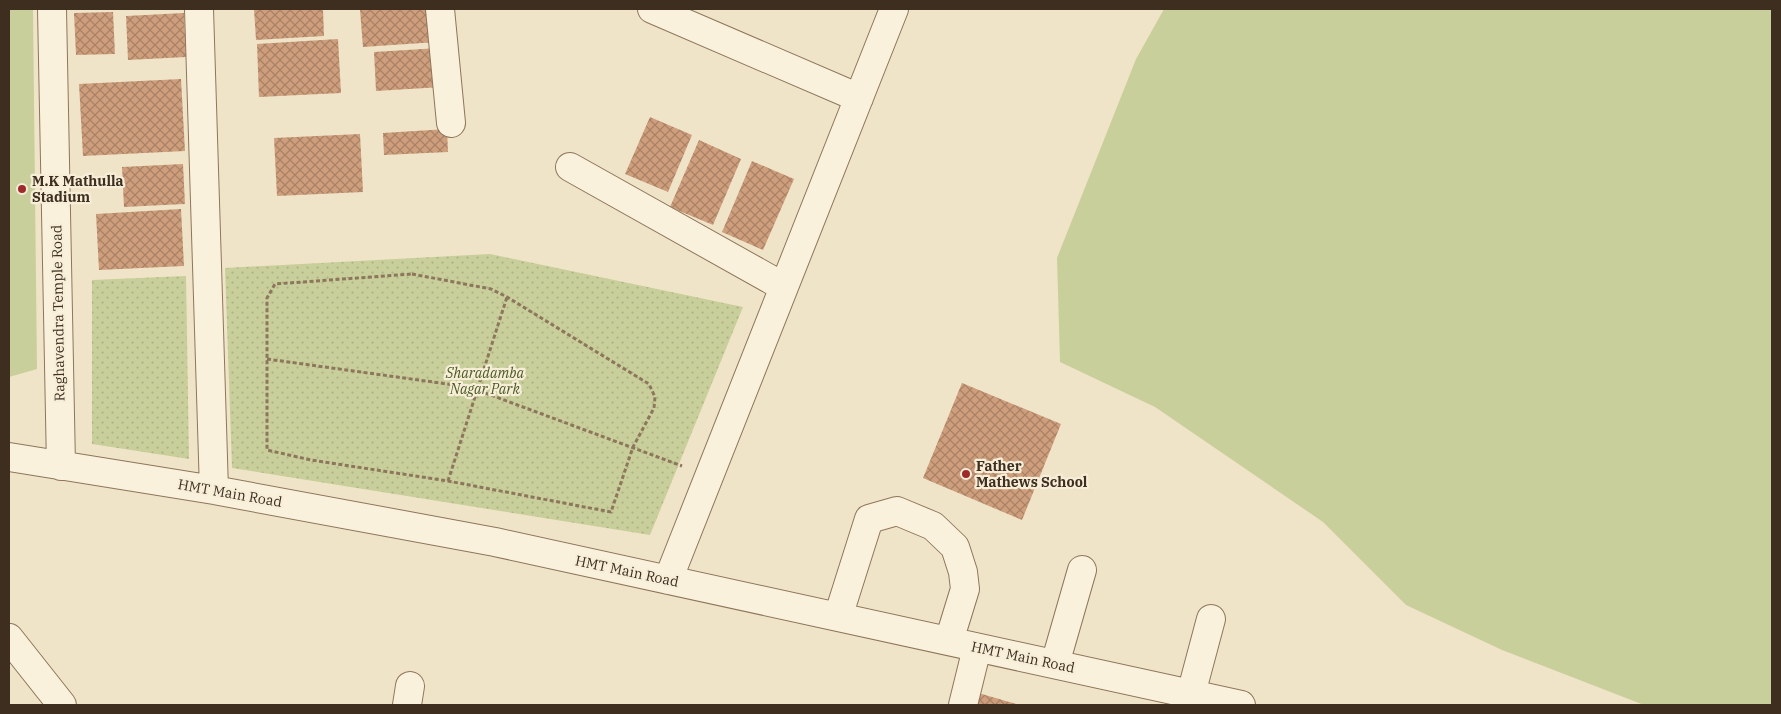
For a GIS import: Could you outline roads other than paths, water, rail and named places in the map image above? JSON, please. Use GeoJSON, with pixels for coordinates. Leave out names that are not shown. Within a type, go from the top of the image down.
{"type":"FeatureCollection","features":[{"type":"Feature","properties":{"kind":"street","name":"Raghavendra Temple Road"},"geometry":{"type":"LineString","coordinates":[[52,9],[61,466]]}},
{"type":"Feature","properties":{"kind":"street"},"geometry":{"type":"LineString","coordinates":[[199,9],[214,490]]}},
{"type":"Feature","properties":{"kind":"street"},"geometry":{"type":"LineString","coordinates":[[440,9],[451,123]]}},
{"type":"Feature","properties":{"kind":"street"},"geometry":{"type":"LineString","coordinates":[[652,9],[859,98]]}},
{"type":"Feature","properties":{"kind":"street"},"geometry":{"type":"LineString","coordinates":[[668,580],[894,9]]}},
{"type":"Feature","properties":{"kind":"street"},"geometry":{"type":"LineString","coordinates":[[570,168],[784,287]]}},
{"type":"Feature","properties":{"kind":"street","name":"HMT Main Road"},"geometry":{"type":"LineString","coordinates":[[9,458],[214,490],[495,542],[1242,705]]}},
{"type":"Feature","properties":{"kind":"street"},"geometry":{"type":"LineString","coordinates":[[838,617],[869,519],[898,512],[933,526],[955,547],[963,572],[965,589],[949,641]]}},
{"type":"Feature","properties":{"kind":"street"},"geometry":{"type":"LineString","coordinates":[[1055,664],[1082,570]]}},
{"type":"Feature","properties":{"kind":"street"},"geometry":{"type":"LineString","coordinates":[[1191,694],[1211,619]]}},
{"type":"Feature","properties":{"kind":"street"},"geometry":{"type":"LineString","coordinates":[[9,638],[62,705]]}},
{"type":"Feature","properties":{"kind":"street"},"geometry":{"type":"LineString","coordinates":[[963,705],[977,648]]}},
{"type":"Feature","properties":{"kind":"place","name":"M.K Mathulla Stadium"},"geometry":{"type":"Point","coordinates":[22,189]}},
{"type":"Feature","properties":{"kind":"place","name":"Father Mathews School"},"geometry":{"type":"Point","coordinates":[966,474]}},
{"type":"Feature","properties":{"kind":"park label","name":"Sharadamba Nagar Park"},"geometry":{"type":"Point","coordinates":[485,382]}}]}
